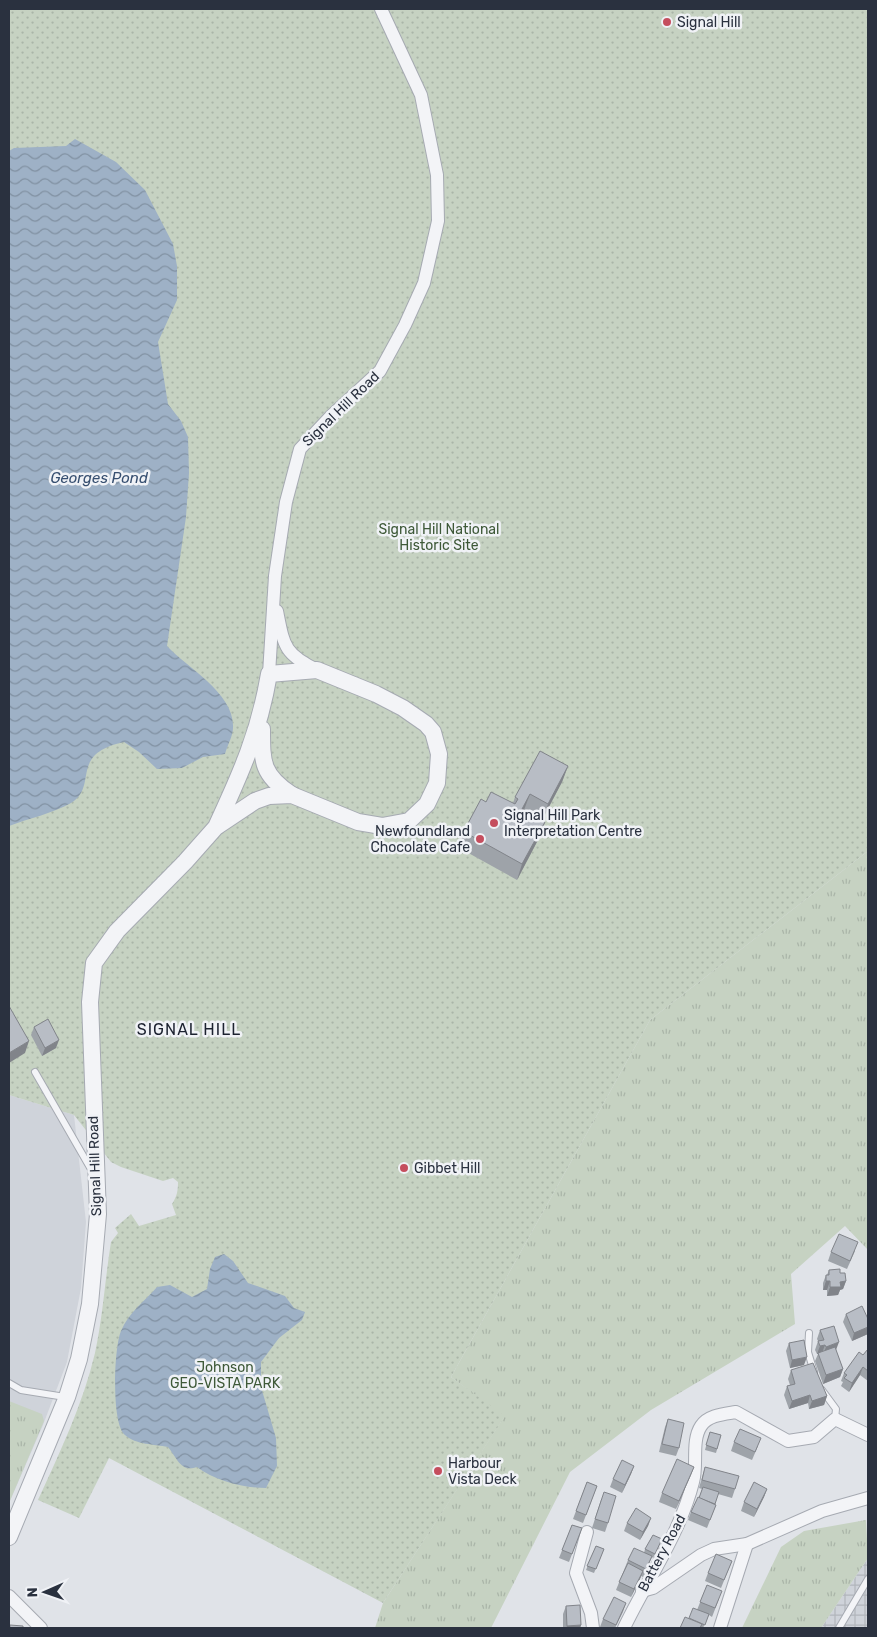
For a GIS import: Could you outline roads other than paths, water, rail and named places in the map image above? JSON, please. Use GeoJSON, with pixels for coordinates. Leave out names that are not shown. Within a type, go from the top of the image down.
{"type":"FeatureCollection","features":[{"type":"Feature","properties":{"kind":"street","name":"Signal Hill Road"},"geometry":{"type":"LineString","coordinates":[[216,827],[254,742],[263,712],[269,674],[274,589],[286,502],[300,448],[380,372],[405,325],[424,283],[438,221],[437,175],[421,95],[381,9]]}},
{"type":"Feature","properties":{"kind":"street","name":"Signal Hill Road"},"geometry":{"type":"LineString","coordinates":[[9,1537],[67,1397],[79,1359],[90,1304],[97,1236],[90,1002],[94,964],[116,931],[185,862],[216,827],[261,798],[292,795],[358,822],[389,826],[410,821],[421,812],[436,783],[440,754],[433,732],[426,724],[403,708],[376,694],[317,670],[295,658],[284,646],[274,589]]}},
{"type":"Feature","properties":{"kind":"street"},"geometry":{"type":"LineString","coordinates":[[269,674],[317,670]]}},
{"type":"Feature","properties":{"kind":"street"},"geometry":{"type":"LineString","coordinates":[[263,712],[262,754],[264,766],[273,781],[292,795]]}},
{"type":"Feature","properties":{"kind":"street","name":"Battery Road"},"geometry":{"type":"LineString","coordinates":[[624,1628],[684,1512],[696,1473],[697,1435],[707,1419],[736,1412],[788,1442],[814,1437],[836,1419]]}},
{"type":"Feature","properties":{"kind":"street"},"geometry":{"type":"LineString","coordinates":[[836,1419],[868,1435]]}},
{"type":"Feature","properties":{"kind":"street"},"geometry":{"type":"LineString","coordinates":[[642,1591],[653,1588],[701,1555],[714,1549],[747,1544],[822,1511],[868,1498]]}},
{"type":"Feature","properties":{"kind":"street"},"geometry":{"type":"LineString","coordinates":[[586,1532],[576,1573],[591,1613],[593,1628]]}},
{"type":"Feature","properties":{"kind":"street"},"geometry":{"type":"LineString","coordinates":[[720,1628],[747,1544]]}},
{"type":"Feature","properties":{"kind":"street"},"geometry":{"type":"LineString","coordinates":[[9,1596],[41,1628]]}},
{"type":"Feature","properties":{"kind":"lane"},"geometry":{"type":"LineString","coordinates":[[35,1072],[96,1179]]}},
{"type":"Feature","properties":{"kind":"lane"},"geometry":{"type":"LineString","coordinates":[[808,1332],[809,1359],[820,1388],[836,1409],[836,1419]]}},
{"type":"Feature","properties":{"kind":"lane"},"geometry":{"type":"LineString","coordinates":[[9,1383],[21,1390],[67,1397]]}},
{"type":"Feature","properties":{"kind":"lane"},"geometry":{"type":"LineString","coordinates":[[839,1628],[868,1579]]}},
{"type":"Feature","properties":{"kind":"water","name":"Georges Pond"},"geometry":{"type":"Polygon","coordinates":[[[75,139],[116,162],[145,190],[173,244],[177,266],[177,300],[158,342],[168,404],[181,421],[188,437],[189,473],[186,517],[167,646],[218,692],[232,715],[233,731],[225,754],[203,757],[182,768],[157,769],[139,752],[124,742],[107,747],[96,754],[90,762],[83,788],[79,796],[71,803],[49,813],[9,826],[9,151],[14,148],[66,146],[75,139]]]}},
{"type":"Feature","properties":{"kind":"water"},"geometry":{"type":"Polygon","coordinates":[[[224,1254],[233,1261],[248,1283],[285,1296],[294,1308],[305,1312],[302,1320],[279,1338],[261,1362],[261,1387],[276,1438],[277,1466],[266,1488],[230,1483],[212,1476],[197,1467],[187,1468],[177,1460],[168,1447],[134,1441],[129,1438],[121,1428],[117,1416],[115,1368],[119,1340],[124,1324],[157,1287],[170,1285],[192,1297],[207,1289],[210,1269],[215,1257],[224,1254]]]}},
{"type":"Feature","properties":{"kind":"place","name":"Signal Hill"},"geometry":{"type":"Point","coordinates":[667,22]}},
{"type":"Feature","properties":{"kind":"place","name":"Signal Hill Park Interpretation Centre"},"geometry":{"type":"Point","coordinates":[494,823]}},
{"type":"Feature","properties":{"kind":"place","name":"Newfoundland Chocolate Cafe"},"geometry":{"type":"Point","coordinates":[480,839]}},
{"type":"Feature","properties":{"kind":"place","name":"Gibbet Hill"},"geometry":{"type":"Point","coordinates":[404,1168]}},
{"type":"Feature","properties":{"kind":"place","name":"Harbour Vista Deck"},"geometry":{"type":"Point","coordinates":[438,1471]}},
{"type":"Feature","properties":{"kind":"district","name":"SIGNAL HILL"},"geometry":{"type":"Point","coordinates":[189,1029]}},
{"type":"Feature","properties":{"kind":"park label","name":"Signal Hill National Historic Site"},"geometry":{"type":"Point","coordinates":[439,538]}},
{"type":"Feature","properties":{"kind":"park label","name":"Johnson GEO-VISTA PARK"},"geometry":{"type":"Point","coordinates":[225,1375]}}]}
